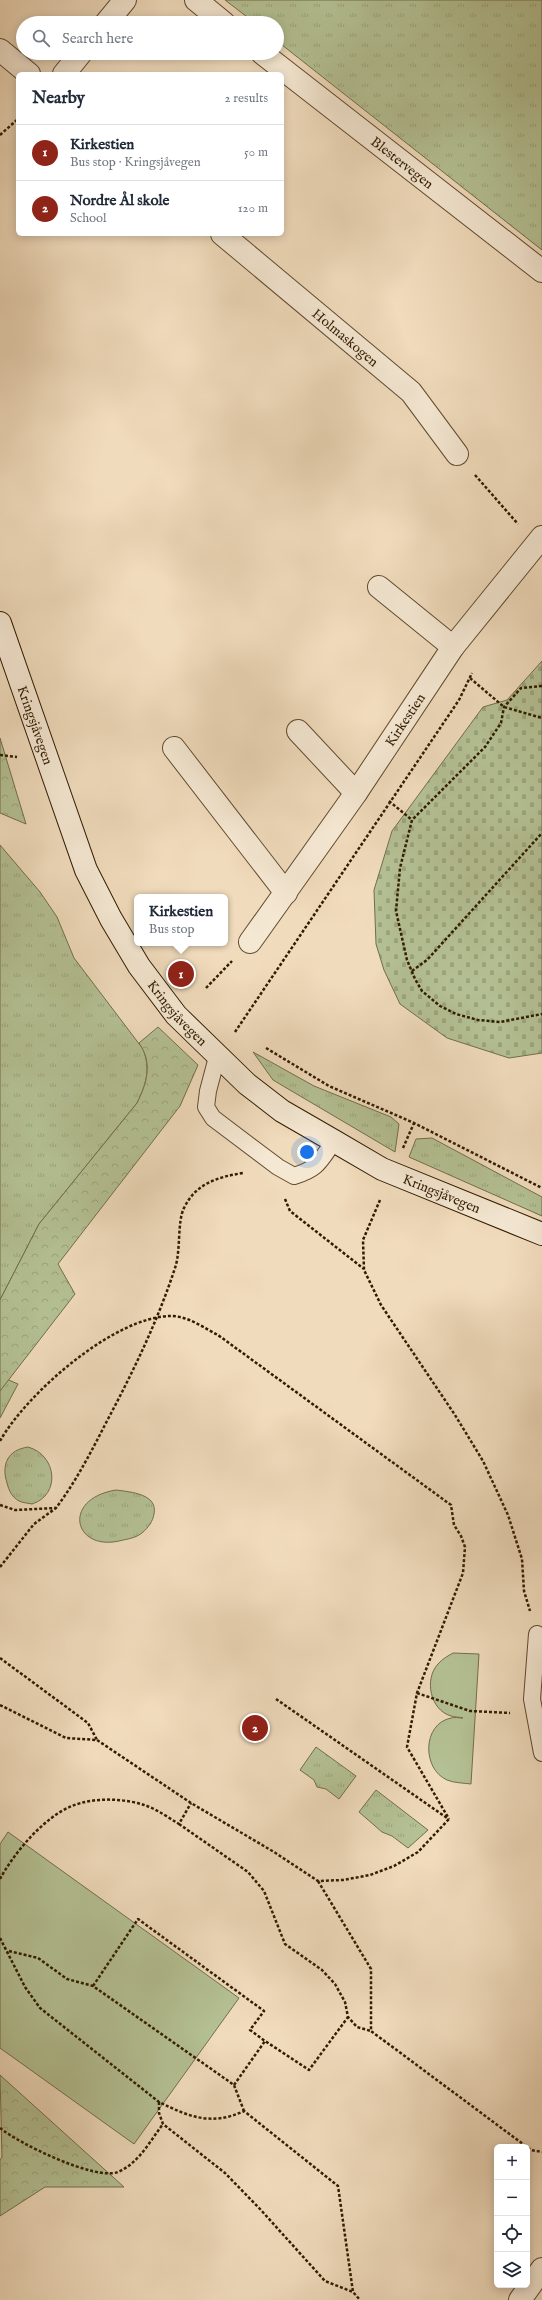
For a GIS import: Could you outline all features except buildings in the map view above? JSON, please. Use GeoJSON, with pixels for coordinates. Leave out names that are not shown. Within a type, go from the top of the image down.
{"type":"FeatureCollection","features":[{"type":"Feature","properties":{"kind":"street"},"geometry":{"type":"LineString","coordinates":[[112,16],[125,0]]}},
{"type":"Feature","properties":{"kind":"street"},"geometry":{"type":"LineString","coordinates":[[196,0],[215,16]]}},
{"type":"Feature","properties":{"kind":"street"},"geometry":{"type":"LineString","coordinates":[[0,50],[27,72]]}},
{"type":"Feature","properties":{"kind":"street"},"geometry":{"type":"LineString","coordinates":[[66,72],[75,60]]}},
{"type":"Feature","properties":{"kind":"street","name":"Blestervegen"},"geometry":{"type":"LineString","coordinates":[[271,60],[542,271]]}},
{"type":"Feature","properties":{"kind":"street","name":"Holmaskogen"},"geometry":{"type":"LineString","coordinates":[[224,236],[411,392],[456,454]]}},
{"type":"Feature","properties":{"kind":"street","name":"Kirkestien"},"geometry":{"type":"LineString","coordinates":[[250,942],[356,793],[453,647],[539,541]]}},
{"type":"Feature","properties":{"kind":"street"},"geometry":{"type":"LineString","coordinates":[[379,587],[453,647]]}},
{"type":"Feature","properties":{"kind":"street","name":"Kringsjåvegen"},"geometry":{"type":"LineString","coordinates":[[0,623],[86,870],[111,919],[139,966],[176,1015],[217,1057],[247,1084],[282,1111],[382,1169],[542,1234]]}},
{"type":"Feature","properties":{"kind":"street"},"geometry":{"type":"LineString","coordinates":[[298,731],[356,793]]}},
{"type":"Feature","properties":{"kind":"street"},"geometry":{"type":"LineString","coordinates":[[174,748],[286,893]]}},
{"type":"Feature","properties":{"kind":"street"},"geometry":{"type":"LineString","coordinates":[[520,2300],[542,2269]]}},
{"type":"Feature","properties":{"kind":"lane"},"geometry":{"type":"LineString","coordinates":[[217,1057],[208,1091],[206,1107],[213,1118],[279,1167],[294,1176],[310,1171],[320,1161],[334,1141]]}},
{"type":"Feature","properties":{"kind":"lane"},"geometry":{"type":"LineString","coordinates":[[537,1634],[532,1699],[542,1753]]}},
{"type":"Feature","properties":{"kind":"path"},"geometry":{"type":"LineString","coordinates":[[0,135],[16,121]]}},
{"type":"Feature","properties":{"kind":"path"},"geometry":{"type":"LineString","coordinates":[[456,454],[539,541]]}},
{"type":"Feature","properties":{"kind":"path"},"geometry":{"type":"LineString","coordinates":[[240,1026],[389,801],[459,700],[472,671]]}},
{"type":"Feature","properties":{"kind":"path"},"geometry":{"type":"LineString","coordinates":[[470,678],[504,707],[542,718]]}},
{"type":"Feature","properties":{"kind":"path"},"geometry":{"type":"LineString","coordinates":[[542,686],[521,688],[504,707],[501,723],[485,747],[412,820],[396,887],[396,911],[412,971],[422,991],[440,1006],[456,1014],[478,1020],[500,1022],[542,1014]]}},
{"type":"Feature","properties":{"kind":"path"},"geometry":{"type":"LineString","coordinates":[[389,801],[412,820]]}},
{"type":"Feature","properties":{"kind":"path"},"geometry":{"type":"LineString","coordinates":[[412,971],[427,960],[542,833]]}},
{"type":"Feature","properties":{"kind":"path"},"geometry":{"type":"LineString","coordinates":[[206,988],[250,942]]}},
{"type":"Feature","properties":{"kind":"path"},"geometry":{"type":"LineString","coordinates":[[266,1048],[329,1086],[414,1123],[542,1188]]}},
{"type":"Feature","properties":{"kind":"path"},"geometry":{"type":"LineString","coordinates":[[403,1148],[414,1123]]}},
{"type":"Feature","properties":{"kind":"path"},"geometry":{"type":"LineString","coordinates":[[0,1566],[34,1524],[56,1508],[79,1475],[137,1364],[176,1266],[184,1208],[201,1185],[222,1176],[279,1167],[281,1187],[290,1210],[364,1270]]}},
{"type":"Feature","properties":{"kind":"path"},"geometry":{"type":"LineString","coordinates":[[380,1200],[363,1240],[364,1270],[381,1305],[455,1415],[483,1461],[508,1515],[522,1559],[524,1591]]}},
{"type":"Feature","properties":{"kind":"path"},"geometry":{"type":"LineString","coordinates":[[0,1441],[33,1398],[55,1376],[85,1353],[120,1331],[156,1316],[182,1317],[218,1335],[452,1505],[454,1526],[461,1536],[465,1547],[463,1573],[418,1693],[407,1747],[450,1820]]}},
{"type":"Feature","properties":{"kind":"path"},"geometry":{"type":"LineString","coordinates":[[0,1505],[15,1510],[56,1508]]}},
{"type":"Feature","properties":{"kind":"path"},"geometry":{"type":"LineString","coordinates":[[0,1658],[88,1723],[97,1740],[191,1803],[274,1852],[318,1881],[371,1969],[371,2031]]}},
{"type":"Feature","properties":{"kind":"path"},"geometry":{"type":"LineString","coordinates":[[418,1693],[470,1711],[509,1713]]}},
{"type":"Feature","properties":{"kind":"path"},"geometry":{"type":"LineString","coordinates":[[276,1699],[450,1820]]}},
{"type":"Feature","properties":{"kind":"path"},"geometry":{"type":"LineString","coordinates":[[0,1705],[66,1738],[97,1740]]}},
{"type":"Feature","properties":{"kind":"path"},"geometry":{"type":"LineString","coordinates":[[0,1879],[19,1850],[34,1834],[72,1806],[97,1800],[123,1800],[148,1806],[179,1824],[248,1872],[264,1890],[285,1944],[322,1970],[335,1984],[345,2002],[348,2017],[357,2027],[371,2031],[531,2150],[542,2152]]}},
{"type":"Feature","properties":{"kind":"path"},"geometry":{"type":"LineString","coordinates":[[179,1824],[191,1803]]}},
{"type":"Feature","properties":{"kind":"path"},"geometry":{"type":"LineString","coordinates":[[318,1881],[350,1879],[370,1875],[394,1866],[418,1852],[450,1820]]}},
{"type":"Feature","properties":{"kind":"path"},"geometry":{"type":"LineString","coordinates":[[93,1986],[138,1919],[264,2011],[250,2030],[309,2070],[348,2017]]}},
{"type":"Feature","properties":{"kind":"path"},"geometry":{"type":"LineString","coordinates":[[0,1938],[8,1951],[25,1987],[40,2008],[159,2102],[180,2112],[204,2118],[223,2120],[244,2111]]}},
{"type":"Feature","properties":{"kind":"path"},"geometry":{"type":"LineString","coordinates":[[8,1951],[38,1958],[67,1979],[93,1986],[234,2085],[244,2111],[338,2186],[353,2292]]}},
{"type":"Feature","properties":{"kind":"path"},"geometry":{"type":"LineString","coordinates":[[234,2085],[265,2041]]}},
{"type":"Feature","properties":{"kind":"path"},"geometry":{"type":"LineString","coordinates":[[159,2102],[159,2113],[163,2124],[183,2142],[225,2173],[260,2209],[325,2281],[353,2292],[360,2300]]}},
{"type":"Feature","properties":{"kind":"path"},"geometry":{"type":"LineString","coordinates":[[0,2128],[32,2149],[69,2163],[98,2171],[116,2173],[129,2166],[141,2155],[163,2124]]}},
{"type":"Feature","properties":{"kind":"green space"},"geometry":{"type":"Polygon","coordinates":[[[225,0],[542,0],[542,250],[284,47],[284,16],[246,16],[225,0]]]}},
{"type":"Feature","properties":{"kind":"green space"},"geometry":{"type":"Polygon","coordinates":[[[542,661],[542,1053],[509,1058],[447,1038],[400,1004],[384,970],[376,944],[374,890],[392,831],[483,707],[507,700],[542,661]]]}},
{"type":"Feature","properties":{"kind":"green space"},"geometry":{"type":"Polygon","coordinates":[[[0,738],[26,824],[0,813],[0,738]]]}},
{"type":"Feature","properties":{"kind":"green space"},"geometry":{"type":"Polygon","coordinates":[[[0,845],[40,892],[57,917],[74,958],[143,1049],[147,1063],[147,1070],[143,1090],[137,1103],[39,1224],[0,1300],[0,845]]]}},
{"type":"Feature","properties":{"kind":"green space"},"geometry":{"type":"Polygon","coordinates":[[[158,1027],[198,1065],[180,1106],[58,1264],[75,1294],[0,1391],[0,1300],[39,1224],[137,1103],[144,1088],[147,1073],[146,1058],[139,1043],[158,1027]]]}},
{"type":"Feature","properties":{"kind":"green space"},"geometry":{"type":"Polygon","coordinates":[[[253,1052],[314,1086],[391,1117],[399,1124],[395,1152],[273,1080],[253,1052]]]}},
{"type":"Feature","properties":{"kind":"green space"},"geometry":{"type":"Polygon","coordinates":[[[432,1138],[542,1197],[542,1216],[409,1157],[416,1139],[432,1138]]]}},
{"type":"Feature","properties":{"kind":"green space"},"geometry":{"type":"Polygon","coordinates":[[[4,1378],[18,1384],[0,1418],[0,1381],[4,1378]]]}},
{"type":"Feature","properties":{"kind":"green space"},"geometry":{"type":"Polygon","coordinates":[[[28,1447],[38,1451],[45,1458],[50,1466],[52,1475],[48,1492],[41,1499],[32,1504],[21,1502],[14,1498],[11,1494],[5,1476],[6,1464],[11,1455],[15,1451],[28,1447]]]}},
{"type":"Feature","properties":{"kind":"green space"},"geometry":{"type":"Polygon","coordinates":[[[116,1490],[136,1493],[148,1498],[154,1507],[153,1519],[145,1530],[133,1538],[106,1542],[93,1539],[84,1533],[80,1524],[81,1513],[87,1504],[98,1495],[116,1490]]]}},
{"type":"Feature","properties":{"kind":"green space"},"geometry":{"type":"Polygon","coordinates":[[[453,1653],[479,1654],[471,1784],[447,1780],[433,1767],[430,1757],[430,1737],[435,1729],[441,1722],[451,1718],[463,1718],[444,1713],[434,1701],[431,1693],[430,1685],[434,1670],[441,1661],[453,1653]]]}},
{"type":"Feature","properties":{"kind":"green space"},"geometry":{"type":"Polygon","coordinates":[[[316,1747],[356,1776],[339,1799],[326,1789],[317,1787],[314,1780],[300,1770],[316,1747]]]}},
{"type":"Feature","properties":{"kind":"green space"},"geometry":{"type":"Polygon","coordinates":[[[376,1790],[428,1830],[408,1848],[392,1836],[382,1832],[359,1812],[376,1790]]]}},
{"type":"Feature","properties":{"kind":"green space"},"geometry":{"type":"Polygon","coordinates":[[[8,1832],[239,1998],[134,2144],[0,2048],[0,1844],[8,1832]]]}},
{"type":"Feature","properties":{"kind":"green space"},"geometry":{"type":"Polygon","coordinates":[[[0,2075],[124,2187],[45,2187],[0,2216],[0,2160],[2,2157],[0,2075]]]}},
{"type":"Feature","properties":{"kind":"place","name":"Kirkestien"},"geometry":{"type":"Point","coordinates":[181,974]}},
{"type":"Feature","properties":{"kind":"place","name":"Nordre Ål skole"},"geometry":{"type":"Point","coordinates":[255,1728]}}]}
